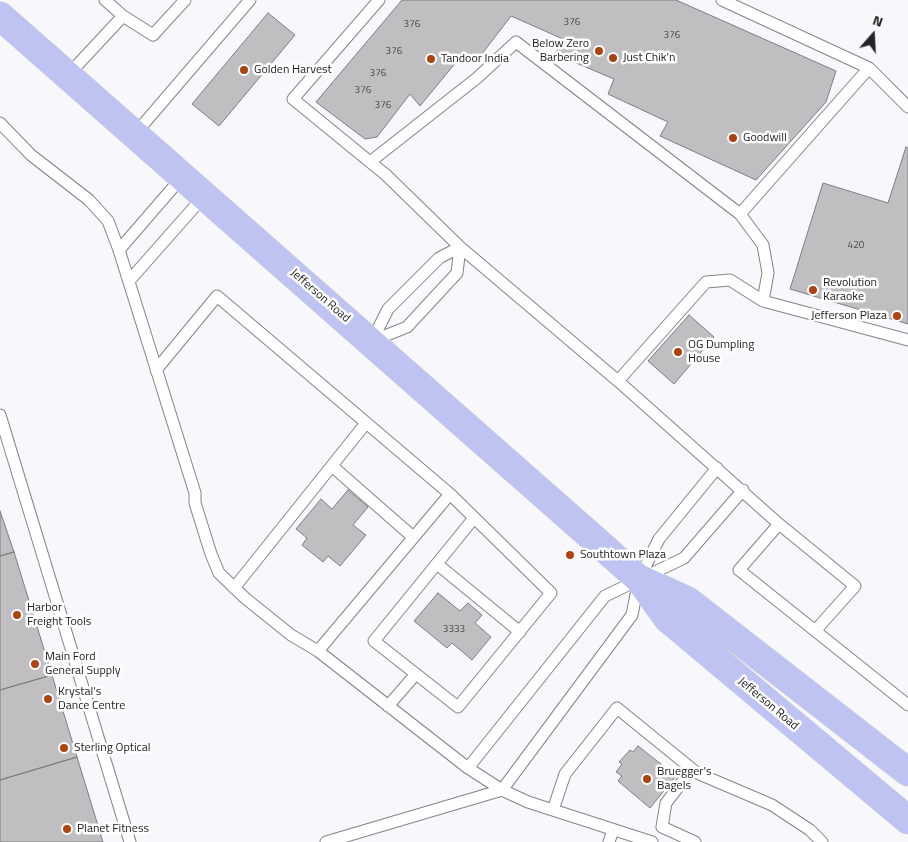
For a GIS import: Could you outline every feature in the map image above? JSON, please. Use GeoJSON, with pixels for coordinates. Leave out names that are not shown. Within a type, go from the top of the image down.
{"type":"FeatureCollection","features":[{"type":"Feature","properties":{"kind":"main road","name":"Jefferson Road"},"geometry":{"type":"LineString","coordinates":[[0,16],[372,341],[639,579],[668,619],[908,820]]}},
{"type":"Feature","properties":{"kind":"main road","name":"Jefferson Road"},"geometry":{"type":"LineString","coordinates":[[639,579],[688,601],[908,772]]}},
{"type":"Feature","properties":{"kind":"lane"},"geometry":{"type":"LineString","coordinates":[[105,0],[123,16],[153,35],[185,0]]}},
{"type":"Feature","properties":{"kind":"lane"},"geometry":{"type":"LineString","coordinates":[[135,134],[250,0]]}},
{"type":"Feature","properties":{"kind":"lane"},"geometry":{"type":"LineString","coordinates":[[379,0],[293,99],[385,174],[460,246],[618,380],[779,524],[855,586],[815,631]]}},
{"type":"Feature","properties":{"kind":"lane"},"geometry":{"type":"LineString","coordinates":[[722,0],[870,68],[908,107]]}},
{"type":"Feature","properties":{"kind":"lane"},"geometry":{"type":"LineString","coordinates":[[68,75],[123,16]]}},
{"type":"Feature","properties":{"kind":"lane"},"geometry":{"type":"LineString","coordinates":[[370,162],[477,78],[516,42],[740,214],[762,244],[768,273],[763,300]]}},
{"type":"Feature","properties":{"kind":"lane"},"geometry":{"type":"LineString","coordinates":[[740,214],[870,68]]}},
{"type":"Feature","properties":{"kind":"lane"},"geometry":{"type":"LineString","coordinates":[[0,123],[31,155],[89,200],[108,221],[129,280],[195,493],[195,502],[219,573],[234,588],[291,634],[318,651],[468,768],[502,790],[528,802],[652,842]]}},
{"type":"Feature","properties":{"kind":"lane"},"geometry":{"type":"LineString","coordinates":[[119,250],[183,176]]}},
{"type":"Feature","properties":{"kind":"lane"},"geometry":{"type":"LineString","coordinates":[[129,280],[205,195]]}},
{"type":"Feature","properties":{"kind":"lane"},"geometry":{"type":"LineString","coordinates":[[372,341],[406,327],[451,280],[457,273],[460,246]]}},
{"type":"Feature","properties":{"kind":"lane"},"geometry":{"type":"LineString","coordinates":[[372,341],[388,309],[439,258],[460,246]]}},
{"type":"Feature","properties":{"kind":"lane"},"geometry":{"type":"LineString","coordinates":[[618,380],[706,282],[730,280],[763,300],[908,340]]}},
{"type":"Feature","properties":{"kind":"lane"},"geometry":{"type":"LineString","coordinates":[[156,370],[217,296],[450,494],[551,593],[458,707],[374,641],[474,518]]}},
{"type":"Feature","properties":{"kind":"lane"},"geometry":{"type":"LineString","coordinates":[[0,415],[130,842]]}},
{"type":"Feature","properties":{"kind":"lane"},"geometry":{"type":"LineString","coordinates":[[234,588],[366,423]]}},
{"type":"Feature","properties":{"kind":"lane"},"geometry":{"type":"LineString","coordinates":[[332,466],[413,537]]}},
{"type":"Feature","properties":{"kind":"lane"},"geometry":{"type":"LineString","coordinates":[[326,842],[347,839],[502,790],[632,615],[639,579],[659,539],[717,468]]}},
{"type":"Feature","properties":{"kind":"lane"},"geometry":{"type":"LineString","coordinates":[[468,768],[605,596],[684,558],[743,490]]}},
{"type":"Feature","properties":{"kind":"lane"},"geometry":{"type":"LineString","coordinates":[[318,651],[450,494]]}},
{"type":"Feature","properties":{"kind":"lane"},"geometry":{"type":"LineString","coordinates":[[779,524],[739,570],[908,705]]}},
{"type":"Feature","properties":{"kind":"lane"},"geometry":{"type":"LineString","coordinates":[[437,564],[520,632]]}},
{"type":"Feature","properties":{"kind":"lane"},"geometry":{"type":"LineString","coordinates":[[388,706],[416,674]]}},
{"type":"Feature","properties":{"kind":"lane"},"geometry":{"type":"LineString","coordinates":[[553,810],[565,774],[617,708],[692,769],[772,805],[810,830],[822,842]]}},
{"type":"Feature","properties":{"kind":"lane"},"geometry":{"type":"LineString","coordinates":[[692,769],[666,803],[662,827],[695,842]]}},
{"type":"Feature","properties":{"kind":"lane"},"geometry":{"type":"LineString","coordinates":[[609,842],[613,830]]}},
{"type":"Feature","properties":{"kind":"building"},"geometry":{"type":"Polygon","coordinates":[[[402,0],[676,0],[836,71],[826,102],[756,180],[660,136],[668,122],[608,94],[614,79],[555,54],[563,39],[511,16],[475,63],[462,55],[420,106],[410,94],[377,137],[365,139],[316,102],[402,0]]]}},
{"type":"Feature","properties":{"kind":"building","name":"Golden Harvest"},"geometry":{"type":"Polygon","coordinates":[[[268,13],[295,35],[219,126],[192,104],[268,13]]]}},
{"type":"Feature","properties":{"kind":"building"},"geometry":{"type":"Polygon","coordinates":[[[906,147],[908,148],[908,324],[790,289],[823,183],[888,203],[906,147]]]}},
{"type":"Feature","properties":{"kind":"building"},"geometry":{"type":"Polygon","coordinates":[[[689,315],[714,337],[674,384],[648,361],[689,315]]]}},
{"type":"Feature","properties":{"kind":"building"},"geometry":{"type":"Polygon","coordinates":[[[348,490],[368,507],[353,525],[366,535],[340,566],[328,556],[323,562],[302,545],[307,538],[296,529],[321,499],[332,509],[348,490]]]}},
{"type":"Feature","properties":{"kind":"building"},"geometry":{"type":"Polygon","coordinates":[[[0,511],[14,552],[0,556],[0,511]]]}},
{"type":"Feature","properties":{"kind":"building","name":"Harbor Freight Tools"},"geometry":{"type":"Polygon","coordinates":[[[14,552],[52,675],[0,690],[0,556],[14,552]]]}},
{"type":"Feature","properties":{"kind":"building"},"geometry":{"type":"Polygon","coordinates":[[[438,593],[460,611],[468,603],[482,615],[475,623],[491,637],[472,660],[452,643],[447,648],[414,621],[438,593]]]}},
{"type":"Feature","properties":{"kind":"building"},"geometry":{"type":"Polygon","coordinates":[[[52,675],[77,757],[0,780],[0,690],[52,675]]]}},
{"type":"Feature","properties":{"kind":"building","name":"Bruegger's Bagels"},"geometry":{"type":"Polygon","coordinates":[[[638,746],[676,776],[650,808],[618,781],[622,776],[616,772],[622,764],[619,762],[630,750],[633,752],[638,746]]]}},
{"type":"Feature","properties":{"kind":"building"},"geometry":{"type":"Polygon","coordinates":[[[77,757],[103,842],[0,842],[0,780],[77,757]]]}},
{"type":"Feature","properties":{"kind":"place","name":"Below Zero Barbering"},"geometry":{"type":"Point","coordinates":[599,51]}},
{"type":"Feature","properties":{"kind":"place","name":"Just Chik'n"},"geometry":{"type":"Point","coordinates":[613,58]}},
{"type":"Feature","properties":{"kind":"place","name":"Tandoor India"},"geometry":{"type":"Point","coordinates":[431,59]}},
{"type":"Feature","properties":{"kind":"place","name":"Golden Harvest"},"geometry":{"type":"Point","coordinates":[244,70]}},
{"type":"Feature","properties":{"kind":"place","name":"Goodwill"},"geometry":{"type":"Point","coordinates":[733,138]}},
{"type":"Feature","properties":{"kind":"place","name":"Revolution Karaoke"},"geometry":{"type":"Point","coordinates":[813,290]}},
{"type":"Feature","properties":{"kind":"place","name":"Jefferson Plaza"},"geometry":{"type":"Point","coordinates":[897,316]}},
{"type":"Feature","properties":{"kind":"place","name":"OG Dumpling House"},"geometry":{"type":"Point","coordinates":[678,352]}},
{"type":"Feature","properties":{"kind":"place","name":"Southtown Plaza"},"geometry":{"type":"Point","coordinates":[570,555]}},
{"type":"Feature","properties":{"kind":"place","name":"Harbor Freight Tools"},"geometry":{"type":"Point","coordinates":[17,615]}},
{"type":"Feature","properties":{"kind":"place","name":"Main Ford General Supply"},"geometry":{"type":"Point","coordinates":[35,664]}},
{"type":"Feature","properties":{"kind":"place","name":"Krystal's Dance Centre"},"geometry":{"type":"Point","coordinates":[48,699]}},
{"type":"Feature","properties":{"kind":"place","name":"Sterling Optical"},"geometry":{"type":"Point","coordinates":[64,748]}},
{"type":"Feature","properties":{"kind":"place","name":"Bruegger's Bagels"},"geometry":{"type":"Point","coordinates":[647,779]}},
{"type":"Feature","properties":{"kind":"place","name":"Planet Fitness"},"geometry":{"type":"Point","coordinates":[67,829]}}]}
